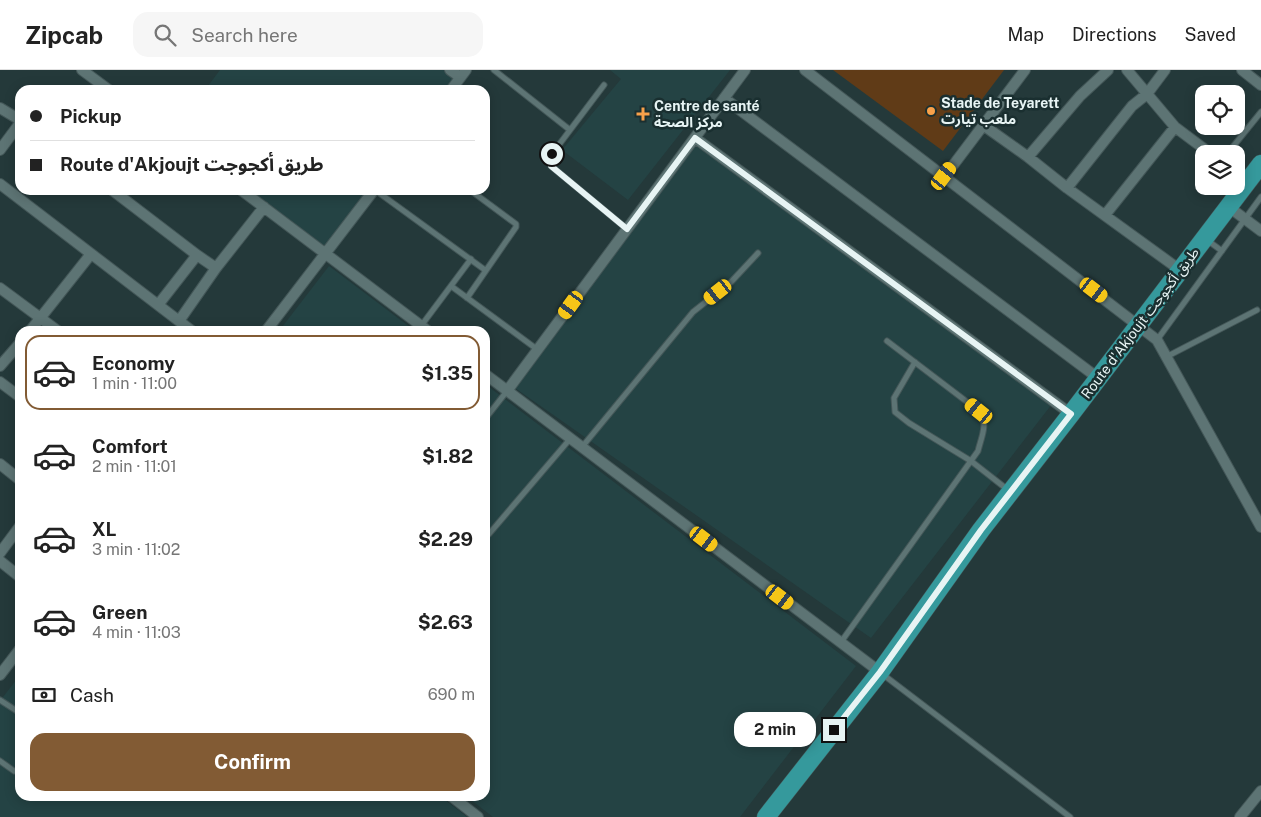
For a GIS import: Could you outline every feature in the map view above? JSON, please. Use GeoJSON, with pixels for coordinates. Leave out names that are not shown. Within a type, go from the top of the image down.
{"type":"FeatureCollection","features":[{"type":"Feature","properties":{"kind":"highway","name":"Route d'Akjoujt طريق أكجوجت"},"geometry":{"type":"LineString","coordinates":[[1245,175],[1261,164]]}},
{"type":"Feature","properties":{"kind":"highway","name":"Route d'Akjoujt طريق أكجوجت"},"geometry":{"type":"LineString","coordinates":[[766,817],[880,672],[981,530],[1229,207],[1234,195]]}},
{"type":"Feature","properties":{"kind":"street"},"geometry":{"type":"LineString","coordinates":[[82,70],[102,85]]}},
{"type":"Feature","properties":{"kind":"street"},"geometry":{"type":"LineString","coordinates":[[450,70],[463,74],[455,85]]}},
{"type":"Feature","properties":{"kind":"street"},"geometry":{"type":"LineString","coordinates":[[507,391],[745,70]]}},
{"type":"Feature","properties":{"kind":"street"},"geometry":{"type":"LineString","coordinates":[[805,70],[1139,324],[1157,340],[1261,527]]}},
{"type":"Feature","properties":{"kind":"street"},"geometry":{"type":"LineString","coordinates":[[944,176],[1025,70]]}},
{"type":"Feature","properties":{"kind":"street"},"geometry":{"type":"LineString","coordinates":[[1028,157],[1080,96],[1108,70]]}},
{"type":"Feature","properties":{"kind":"street"},"geometry":{"type":"LineString","coordinates":[[1127,70],[1175,127],[1200,145]]}},
{"type":"Feature","properties":{"kind":"street"},"geometry":{"type":"LineString","coordinates":[[1067,188],[1132,106],[1147,94],[1165,70]]}},
{"type":"Feature","properties":{"kind":"street"},"geometry":{"type":"LineString","coordinates":[[1242,70],[1261,85]]}},
{"type":"Feature","properties":{"kind":"street"},"geometry":{"type":"LineString","coordinates":[[724,98],[1098,378]]}},
{"type":"Feature","properties":{"kind":"street"},"geometry":{"type":"LineString","coordinates":[[0,108],[15,118]]}},
{"type":"Feature","properties":{"kind":"street"},"geometry":{"type":"LineString","coordinates":[[983,125],[1180,270]]}},
{"type":"Feature","properties":{"kind":"street"},"geometry":{"type":"LineString","coordinates":[[1105,215],[1175,127]]}},
{"type":"Feature","properties":{"kind":"street"},"geometry":{"type":"LineString","coordinates":[[0,150],[15,129]]}},
{"type":"Feature","properties":{"kind":"street"},"geometry":{"type":"LineString","coordinates":[[695,138],[1071,414]]}},
{"type":"Feature","properties":{"kind":"street"},"geometry":{"type":"LineString","coordinates":[[0,184],[186,326]]}},
{"type":"Feature","properties":{"kind":"street"},"geometry":{"type":"LineString","coordinates":[[119,195],[216,268]]}},
{"type":"Feature","properties":{"kind":"street"},"geometry":{"type":"LineString","coordinates":[[248,195],[422,326]]}},
{"type":"Feature","properties":{"kind":"street"},"geometry":{"type":"LineString","coordinates":[[270,326],[370,195]]}},
{"type":"Feature","properties":{"kind":"street"},"geometry":{"type":"LineString","coordinates":[[179,321],[216,268],[264,207]]}},
{"type":"Feature","properties":{"kind":"street"},"geometry":{"type":"LineString","coordinates":[[1229,207],[1261,232]]}},
{"type":"Feature","properties":{"kind":"street"},"geometry":{"type":"LineString","coordinates":[[35,326],[91,254]]}},
{"type":"Feature","properties":{"kind":"street"},"geometry":{"type":"LineString","coordinates":[[158,305],[197,255]]}},
{"type":"Feature","properties":{"kind":"street"},"geometry":{"type":"LineString","coordinates":[[0,288],[51,326]]}},
{"type":"Feature","properties":{"kind":"street"},"geometry":{"type":"LineString","coordinates":[[0,366],[15,349]]}},
{"type":"Feature","properties":{"kind":"street"},"geometry":{"type":"LineString","coordinates":[[490,378],[880,672]]}},
{"type":"Feature","properties":{"kind":"street"},"geometry":{"type":"LineString","coordinates":[[0,382],[15,394]]}},
{"type":"Feature","properties":{"kind":"street"},"geometry":{"type":"LineString","coordinates":[[0,464],[15,476]]}},
{"type":"Feature","properties":{"kind":"street"},"geometry":{"type":"LineString","coordinates":[[0,553],[15,533]]}},
{"type":"Feature","properties":{"kind":"street"},"geometry":{"type":"LineString","coordinates":[[0,561],[15,573]]}},
{"type":"Feature","properties":{"kind":"street"},"geometry":{"type":"LineString","coordinates":[[0,675],[4,663],[15,657]]}},
{"type":"Feature","properties":{"kind":"street"},"geometry":{"type":"LineString","coordinates":[[1240,817],[1261,791]]}},
{"type":"Feature","properties":{"kind":"street"},"geometry":{"type":"LineString","coordinates":[[457,801],[478,817]]}},
{"type":"Feature","properties":{"kind":"lane"},"geometry":{"type":"LineString","coordinates":[[494,70],[570,130]]}},
{"type":"Feature","properties":{"kind":"lane"},"geometry":{"type":"LineString","coordinates":[[604,85],[552,154],[551,166],[627,229]]}},
{"type":"Feature","properties":{"kind":"lane"},"geometry":{"type":"LineString","coordinates":[[1235,145],[1261,112]]}},
{"type":"Feature","properties":{"kind":"lane"},"geometry":{"type":"LineString","coordinates":[[381,195],[485,270]]}},
{"type":"Feature","properties":{"kind":"lane"},"geometry":{"type":"LineString","coordinates":[[467,298],[516,228],[516,224],[477,195]]}},
{"type":"Feature","properties":{"kind":"lane"},"geometry":{"type":"LineString","coordinates":[[1157,340],[1261,197]]}},
{"type":"Feature","properties":{"kind":"lane"},"geometry":{"type":"LineString","coordinates":[[1204,239],[1222,251]]}},
{"type":"Feature","properties":{"kind":"lane"},"geometry":{"type":"LineString","coordinates":[[582,447],[693,312],[730,282],[758,253]]}},
{"type":"Feature","properties":{"kind":"lane"},"geometry":{"type":"LineString","coordinates":[[426,326],[451,286],[471,259]]}},
{"type":"Feature","properties":{"kind":"lane"},"geometry":{"type":"LineString","coordinates":[[451,286],[538,350]]}},
{"type":"Feature","properties":{"kind":"lane"},"geometry":{"type":"LineString","coordinates":[[1166,357],[1257,310]]}},
{"type":"Feature","properties":{"kind":"lane"},"geometry":{"type":"LineString","coordinates":[[841,642],[978,451],[985,422],[983,416],[964,399],[887,341]]}},
{"type":"Feature","properties":{"kind":"lane"},"geometry":{"type":"LineString","coordinates":[[915,362],[894,398],[895,412],[909,423],[971,461],[1011,492]]}},
{"type":"Feature","properties":{"kind":"lane"},"geometry":{"type":"LineString","coordinates":[[490,413],[507,391]]}},
{"type":"Feature","properties":{"kind":"lane"},"geometry":{"type":"LineString","coordinates":[[490,533],[570,438]]}},
{"type":"Feature","properties":{"kind":"lane"},"geometry":{"type":"LineString","coordinates":[[880,672],[1070,817]]}},
{"type":"Feature","properties":{"kind":"lane"},"geometry":{"type":"LineString","coordinates":[[0,700],[15,710]]}},
{"type":"Feature","properties":{"kind":"lane"},"geometry":{"type":"LineString","coordinates":[[0,761],[14,771]]}},
{"type":"Feature","properties":{"kind":"shaded area"},"geometry":{"type":"Polygon","coordinates":[[[220,70],[446,70],[456,78],[450,85],[209,85],[220,70]]]}},
{"type":"Feature","properties":{"kind":"shaded area","name":"Centre de santé مركز الصحة"},"geometry":{"type":"Polygon","coordinates":[[[610,70],[730,70],[628,200],[562,150],[621,79],[610,70]]]}},
{"type":"Feature","properties":{"kind":"shaded area","name":"Stade de Teyarett ملعب تيارت"},"geometry":{"type":"Polygon","coordinates":[[[833,70],[1004,70],[943,151],[833,70]]]}},
{"type":"Feature","properties":{"kind":"shaded area"},"geometry":{"type":"Polygon","coordinates":[[[696,143],[1052,404],[871,638],[515,388],[696,143]]]}},
{"type":"Feature","properties":{"kind":"shaded area"},"geometry":{"type":"Polygon","coordinates":[[[257,195],[366,195],[326,247],[257,195]]]}},
{"type":"Feature","properties":{"kind":"shaded area"},"geometry":{"type":"Polygon","coordinates":[[[329,266],[408,326],[283,326],[329,266]]]}},
{"type":"Feature","properties":{"kind":"shaded area"},"geometry":{"type":"Polygon","coordinates":[[[490,388],[856,666],[740,817],[493,817],[472,801],[490,801],[490,388]]]}},
{"type":"Feature","properties":{"kind":"shaded area"},"geometry":{"type":"Polygon","coordinates":[[[15,682],[15,801],[446,801],[467,817],[0,817],[0,701],[15,682]]]}},
{"type":"Feature","properties":{"kind":"place","name":"Stade de Teyarett ملعب تيارت"},"geometry":{"type":"Point","coordinates":[931,111]}},
{"type":"Feature","properties":{"kind":"place","name":"Centre de santé مركز الصحة"},"geometry":{"type":"Point","coordinates":[643,114]}},
{"type":"Feature","properties":{"kind":"route"},"geometry":{"type":"LineString","coordinates":[[552,154],[551,166],[627,229],[695,138],[1071,414],[981,530],[880,672],[834,730]]}}]}
